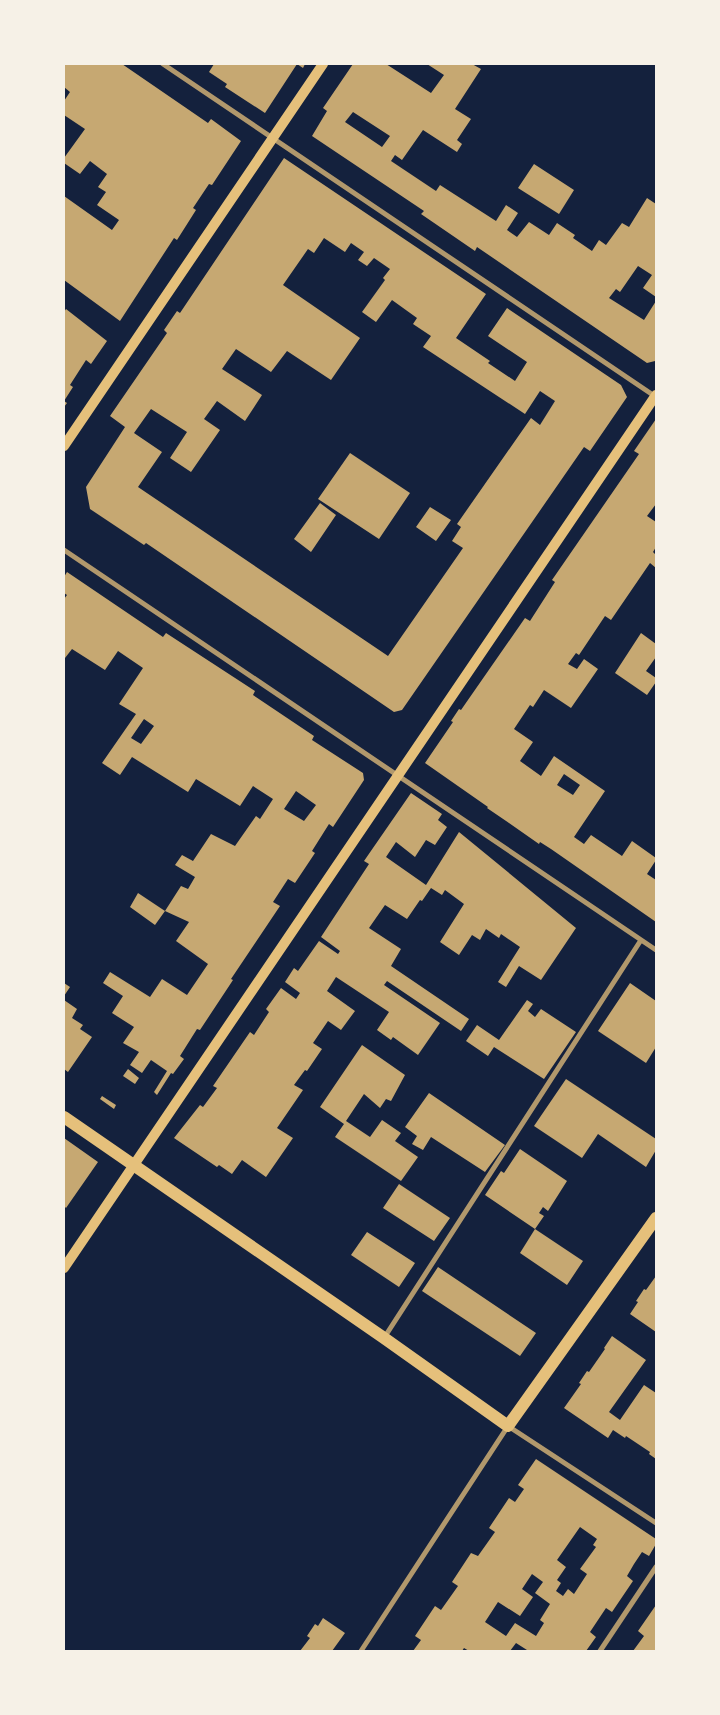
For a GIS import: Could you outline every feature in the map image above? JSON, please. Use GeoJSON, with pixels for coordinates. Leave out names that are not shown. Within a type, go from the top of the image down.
{"type":"FeatureCollection","features":[{"type":"Feature","properties":{"kind":"main road"},"geometry":{"type":"LineString","coordinates":[[64,446],[323,64]]}},
{"type":"Feature","properties":{"kind":"main road"},"geometry":{"type":"LineString","coordinates":[[64,1268],[656,396]]}},
{"type":"Feature","properties":{"kind":"main road"},"geometry":{"type":"LineString","coordinates":[[64,1117],[508,1426],[656,1218]]}},
{"type":"Feature","properties":{"kind":"street"},"geometry":{"type":"LineString","coordinates":[[163,64],[656,396]]}},
{"type":"Feature","properties":{"kind":"street"},"geometry":{"type":"LineString","coordinates":[[64,550],[656,950]]}},
{"type":"Feature","properties":{"kind":"street"},"geometry":{"type":"LineString","coordinates":[[384,1338],[641,940]]}},
{"type":"Feature","properties":{"kind":"street"},"geometry":{"type":"LineString","coordinates":[[361,1651],[508,1426],[656,1523]]}},
{"type":"Feature","properties":{"kind":"street"},"geometry":{"type":"LineString","coordinates":[[600,1651],[656,1567]]}},
{"type":"Feature","properties":{"kind":"building"},"geometry":{"type":"Polygon","coordinates":[[[64,64],[122,64],[208,123],[211,119],[241,141],[212,185],[209,184],[193,208],[196,210],[177,240],[174,238],[120,321],[64,280],[64,196],[112,230],[119,220],[97,205],[106,192],[98,187],[107,174],[90,161],[80,174],[64,163],[64,158],[85,129],[64,115],[64,101],[70,92],[64,87],[64,64]]]}},
{"type":"Feature","properties":{"kind":"building"},"geometry":{"type":"Polygon","coordinates":[[[214,64],[297,64],[265,113],[225,87],[227,84],[209,72],[214,64]]]}},
{"type":"Feature","properties":{"kind":"building"},"geometry":{"type":"Polygon","coordinates":[[[297,64],[305,64],[303,68],[297,64]]]}},
{"type":"Feature","properties":{"kind":"building"},"geometry":{"type":"Polygon","coordinates":[[[353,64],[386,64],[431,93],[444,75],[427,64],[472,64],[481,69],[455,109],[471,119],[457,140],[462,144],[457,152],[423,130],[402,160],[395,155],[391,161],[436,191],[440,185],[496,221],[506,205],[518,213],[507,230],[517,237],[529,222],[549,235],[557,223],[575,235],[573,238],[592,251],[599,240],[606,245],[622,223],[629,227],[647,198],[656,204],[656,297],[643,288],[652,275],[638,266],[620,292],[616,289],[609,298],[644,320],[656,301],[655,361],[647,363],[477,247],[475,251],[421,214],[424,211],[312,136],[327,111],[323,108],[353,64]],[[353,112],[345,122],[382,147],[390,136],[353,112]]]}},
{"type":"Feature","properties":{"kind":"building"},"geometry":{"type":"Polygon","coordinates":[[[284,158],[486,294],[456,338],[490,361],[488,363],[515,381],[527,362],[488,336],[507,308],[621,385],[627,397],[590,451],[584,447],[402,710],[394,712],[146,543],[144,545],[90,509],[86,487],[125,427],[110,416],[167,333],[164,330],[177,311],[180,313],[284,158]],[[324,238],[314,253],[308,249],[283,285],[360,338],[331,380],[287,351],[271,372],[236,349],[222,369],[262,395],[245,421],[217,401],[204,419],[220,430],[191,472],[170,458],[187,432],[151,409],[134,433],[162,452],[138,487],[388,656],[463,548],[452,541],[461,527],[457,524],[531,418],[540,425],[555,401],[540,391],[525,414],[423,347],[431,336],[413,324],[417,318],[392,300],[376,322],[362,312],[385,280],[383,278],[390,269],[374,258],[367,266],[358,260],[364,252],[351,243],[345,252],[324,238]]]}},
{"type":"Feature","properties":{"kind":"building"},"geometry":{"type":"Polygon","coordinates":[[[534,164],[574,190],[559,214],[518,188],[534,164]]]}},
{"type":"Feature","properties":{"kind":"building"},"geometry":{"type":"Polygon","coordinates":[[[66,309],[107,341],[91,364],[86,360],[70,385],[73,387],[64,401],[64,312],[66,309]]]}},
{"type":"Feature","properties":{"kind":"building"},"geometry":{"type":"Polygon","coordinates":[[[656,419],[656,504],[647,516],[656,522],[656,547],[653,552],[656,555],[656,568],[650,563],[611,620],[605,616],[579,655],[576,653],[568,664],[577,669],[584,659],[598,669],[571,708],[544,690],[533,707],[530,705],[514,729],[533,742],[520,761],[541,776],[554,756],[605,791],[574,837],[584,844],[591,835],[622,856],[632,841],[656,858],[647,874],[656,880],[656,922],[551,849],[540,842],[539,844],[425,763],[453,722],[451,721],[459,709],[461,710],[525,618],[530,621],[555,582],[552,580],[639,454],[634,451],[656,419]],[[564,774],[557,785],[573,795],[580,785],[564,774]]]}},
{"type":"Feature","properties":{"kind":"building"},"geometry":{"type":"Polygon","coordinates":[[[350,453],[410,493],[379,539],[318,499],[350,453]]]}},
{"type":"Feature","properties":{"kind":"building"},"geometry":{"type":"Polygon","coordinates":[[[320,503],[336,515],[311,552],[294,539],[320,503]]]}},
{"type":"Feature","properties":{"kind":"building"},"geometry":{"type":"Polygon","coordinates":[[[430,507],[451,520],[436,541],[416,527],[430,507]]]}},
{"type":"Feature","properties":{"kind":"building"},"geometry":{"type":"Polygon","coordinates":[[[67,572],[163,637],[166,633],[255,691],[253,695],[314,736],[312,740],[363,773],[364,780],[333,827],[329,824],[312,851],[315,853],[295,883],[288,879],[273,902],[280,906],[231,979],[233,980],[200,1030],[197,1029],[180,1056],[184,1059],[173,1074],[171,1073],[157,1095],[154,1092],[167,1071],[151,1060],[142,1073],[130,1065],[139,1052],[123,1043],[134,1027],[112,1013],[123,996],[103,983],[110,972],[150,997],[162,979],[187,995],[208,964],[176,941],[189,922],[165,911],[181,886],[188,889],[195,877],[175,865],[182,855],[193,861],[211,834],[235,846],[256,816],[260,819],[273,799],[253,786],[240,806],[196,779],[188,792],[132,757],[120,775],[102,763],[136,714],[119,704],[143,668],[118,651],[105,670],[72,649],[64,657],[64,599],[67,595],[64,593],[64,577],[67,572]],[[144,719],[131,738],[141,744],[154,726],[144,719]],[[296,791],[284,809],[304,821],[316,805],[296,791]]]}},
{"type":"Feature","properties":{"kind":"building"},"geometry":{"type":"Polygon","coordinates":[[[641,633],[656,644],[656,657],[646,671],[656,678],[656,682],[647,695],[615,673],[641,633]]]}},
{"type":"Feature","properties":{"kind":"building"},"geometry":{"type":"Polygon","coordinates":[[[411,793],[442,814],[438,820],[447,827],[435,845],[426,840],[415,857],[396,842],[386,857],[426,885],[459,832],[576,928],[541,980],[519,966],[506,987],[498,982],[520,947],[501,934],[499,938],[486,929],[480,940],[472,935],[459,955],[440,942],[464,904],[445,890],[442,895],[431,888],[407,919],[385,905],[369,928],[401,949],[391,966],[469,1019],[461,1031],[387,981],[384,985],[440,1023],[418,1055],[393,1037],[391,1040],[377,1030],[389,1012],[336,977],[327,991],[355,1011],[341,1030],[328,1021],[313,1043],[322,1049],[307,1071],[305,1070],[294,1085],[303,1090],[277,1128],[293,1138],[266,1177],[242,1160],[232,1174],[219,1165],[217,1167],[174,1138],[200,1105],[203,1107],[217,1088],[213,1086],[250,1032],[254,1035],[269,1012],[266,1009],[281,988],[296,999],[300,993],[285,982],[294,968],[298,971],[319,941],[338,954],[340,951],[321,937],[369,864],[364,861],[411,793]]]}},
{"type":"Feature","properties":{"kind":"building"},"geometry":{"type":"Polygon","coordinates":[[[138,893],[165,911],[155,925],[130,907],[138,893]]]}},
{"type":"Feature","properties":{"kind":"building"},"geometry":{"type":"Polygon","coordinates":[[[64,983],[70,987],[64,996],[64,983]]]}},
{"type":"Feature","properties":{"kind":"building"},"geometry":{"type":"Polygon","coordinates":[[[630,983],[656,1001],[656,1047],[646,1063],[598,1031],[630,983]]]}},
{"type":"Feature","properties":{"kind":"building"},"geometry":{"type":"Polygon","coordinates":[[[64,1000],[77,1009],[72,1018],[83,1025],[80,1029],[92,1037],[68,1072],[64,1069],[64,1000]]]}},
{"type":"Feature","properties":{"kind":"building"},"geometry":{"type":"Polygon","coordinates":[[[527,1000],[533,1004],[528,1011],[535,1017],[541,1009],[576,1032],[544,1079],[494,1047],[488,1056],[466,1041],[477,1025],[499,1040],[527,1000]]]}},
{"type":"Feature","properties":{"kind":"building"},"geometry":{"type":"Polygon","coordinates":[[[362,1045],[405,1075],[391,1101],[386,1099],[380,1108],[364,1094],[346,1121],[370,1137],[382,1120],[401,1133],[395,1141],[418,1157],[401,1181],[335,1137],[344,1124],[320,1107],[362,1045]]]}},
{"type":"Feature","properties":{"kind":"building"},"geometry":{"type":"Polygon","coordinates":[[[128,1069],[139,1078],[135,1084],[123,1076],[128,1069]]]}},
{"type":"Feature","properties":{"kind":"building"},"geometry":{"type":"Polygon","coordinates":[[[566,1079],[656,1139],[656,1150],[646,1167],[598,1134],[582,1158],[534,1126],[566,1079]]]}},
{"type":"Feature","properties":{"kind":"building"},"geometry":{"type":"Polygon","coordinates":[[[429,1093],[505,1145],[485,1172],[431,1137],[423,1150],[412,1144],[417,1136],[405,1127],[429,1093]]]}},
{"type":"Feature","properties":{"kind":"building"},"geometry":{"type":"Polygon","coordinates":[[[102,1096],[116,1105],[114,1109],[100,1099],[102,1096]]]}},
{"type":"Feature","properties":{"kind":"building"},"geometry":{"type":"Polygon","coordinates":[[[64,1138],[98,1162],[66,1208],[64,1206],[64,1138]]]}},
{"type":"Feature","properties":{"kind":"building"},"geometry":{"type":"Polygon","coordinates":[[[520,1149],[567,1181],[548,1211],[543,1207],[539,1213],[544,1216],[535,1229],[485,1195],[501,1171],[504,1173],[520,1149]]]}},
{"type":"Feature","properties":{"kind":"building"},"geometry":{"type":"Polygon","coordinates":[[[399,1184],[450,1218],[434,1241],[383,1208],[399,1184]]]}},
{"type":"Feature","properties":{"kind":"building"},"geometry":{"type":"Polygon","coordinates":[[[535,1229],[583,1261],[567,1285],[520,1253],[535,1229]]]}},
{"type":"Feature","properties":{"kind":"building"},"geometry":{"type":"Polygon","coordinates":[[[367,1232],[415,1263],[399,1287],[351,1255],[367,1232]]]}},
{"type":"Feature","properties":{"kind":"building"},"geometry":{"type":"Polygon","coordinates":[[[438,1267],[536,1333],[520,1356],[422,1291],[438,1267]]]}},
{"type":"Feature","properties":{"kind":"building"},"geometry":{"type":"Polygon","coordinates":[[[656,1276],[656,1332],[630,1314],[644,1289],[646,1290],[656,1276]]]}},
{"type":"Feature","properties":{"kind":"building"},"geometry":{"type":"Polygon","coordinates":[[[612,1336],[646,1360],[609,1412],[620,1420],[644,1385],[656,1393],[656,1459],[649,1454],[650,1452],[626,1436],[625,1438],[613,1430],[608,1438],[564,1408],[612,1336]]]}},
{"type":"Feature","properties":{"kind":"building"},"geometry":{"type":"Polygon","coordinates":[[[536,1459],[656,1539],[656,1544],[649,1556],[642,1552],[634,1564],[627,1576],[633,1581],[612,1612],[606,1608],[590,1632],[596,1637],[586,1651],[526,1651],[516,1643],[510,1651],[469,1651],[464,1648],[462,1651],[413,1651],[421,1640],[415,1636],[435,1606],[441,1610],[458,1586],[452,1582],[471,1553],[478,1556],[495,1532],[489,1528],[509,1498],[515,1502],[524,1489],[518,1485],[536,1459]],[[580,1527],[557,1560],[566,1567],[557,1580],[561,1583],[556,1591],[563,1596],[568,1589],[574,1594],[587,1574],[580,1569],[596,1547],[593,1545],[597,1539],[580,1527]],[[532,1574],[522,1589],[533,1597],[520,1616],[498,1602],[485,1622],[506,1636],[515,1623],[536,1636],[544,1623],[540,1620],[550,1604],[535,1593],[543,1582],[532,1574]]]}},
{"type":"Feature","properties":{"kind":"building"},"geometry":{"type":"Polygon","coordinates":[[[656,1605],[656,1651],[633,1651],[644,1636],[638,1631],[656,1605]]]}},
{"type":"Feature","properties":{"kind":"building"},"geometry":{"type":"Polygon","coordinates":[[[323,1618],[345,1633],[332,1651],[300,1651],[310,1638],[307,1636],[315,1624],[318,1626],[323,1618]]]}}]}
